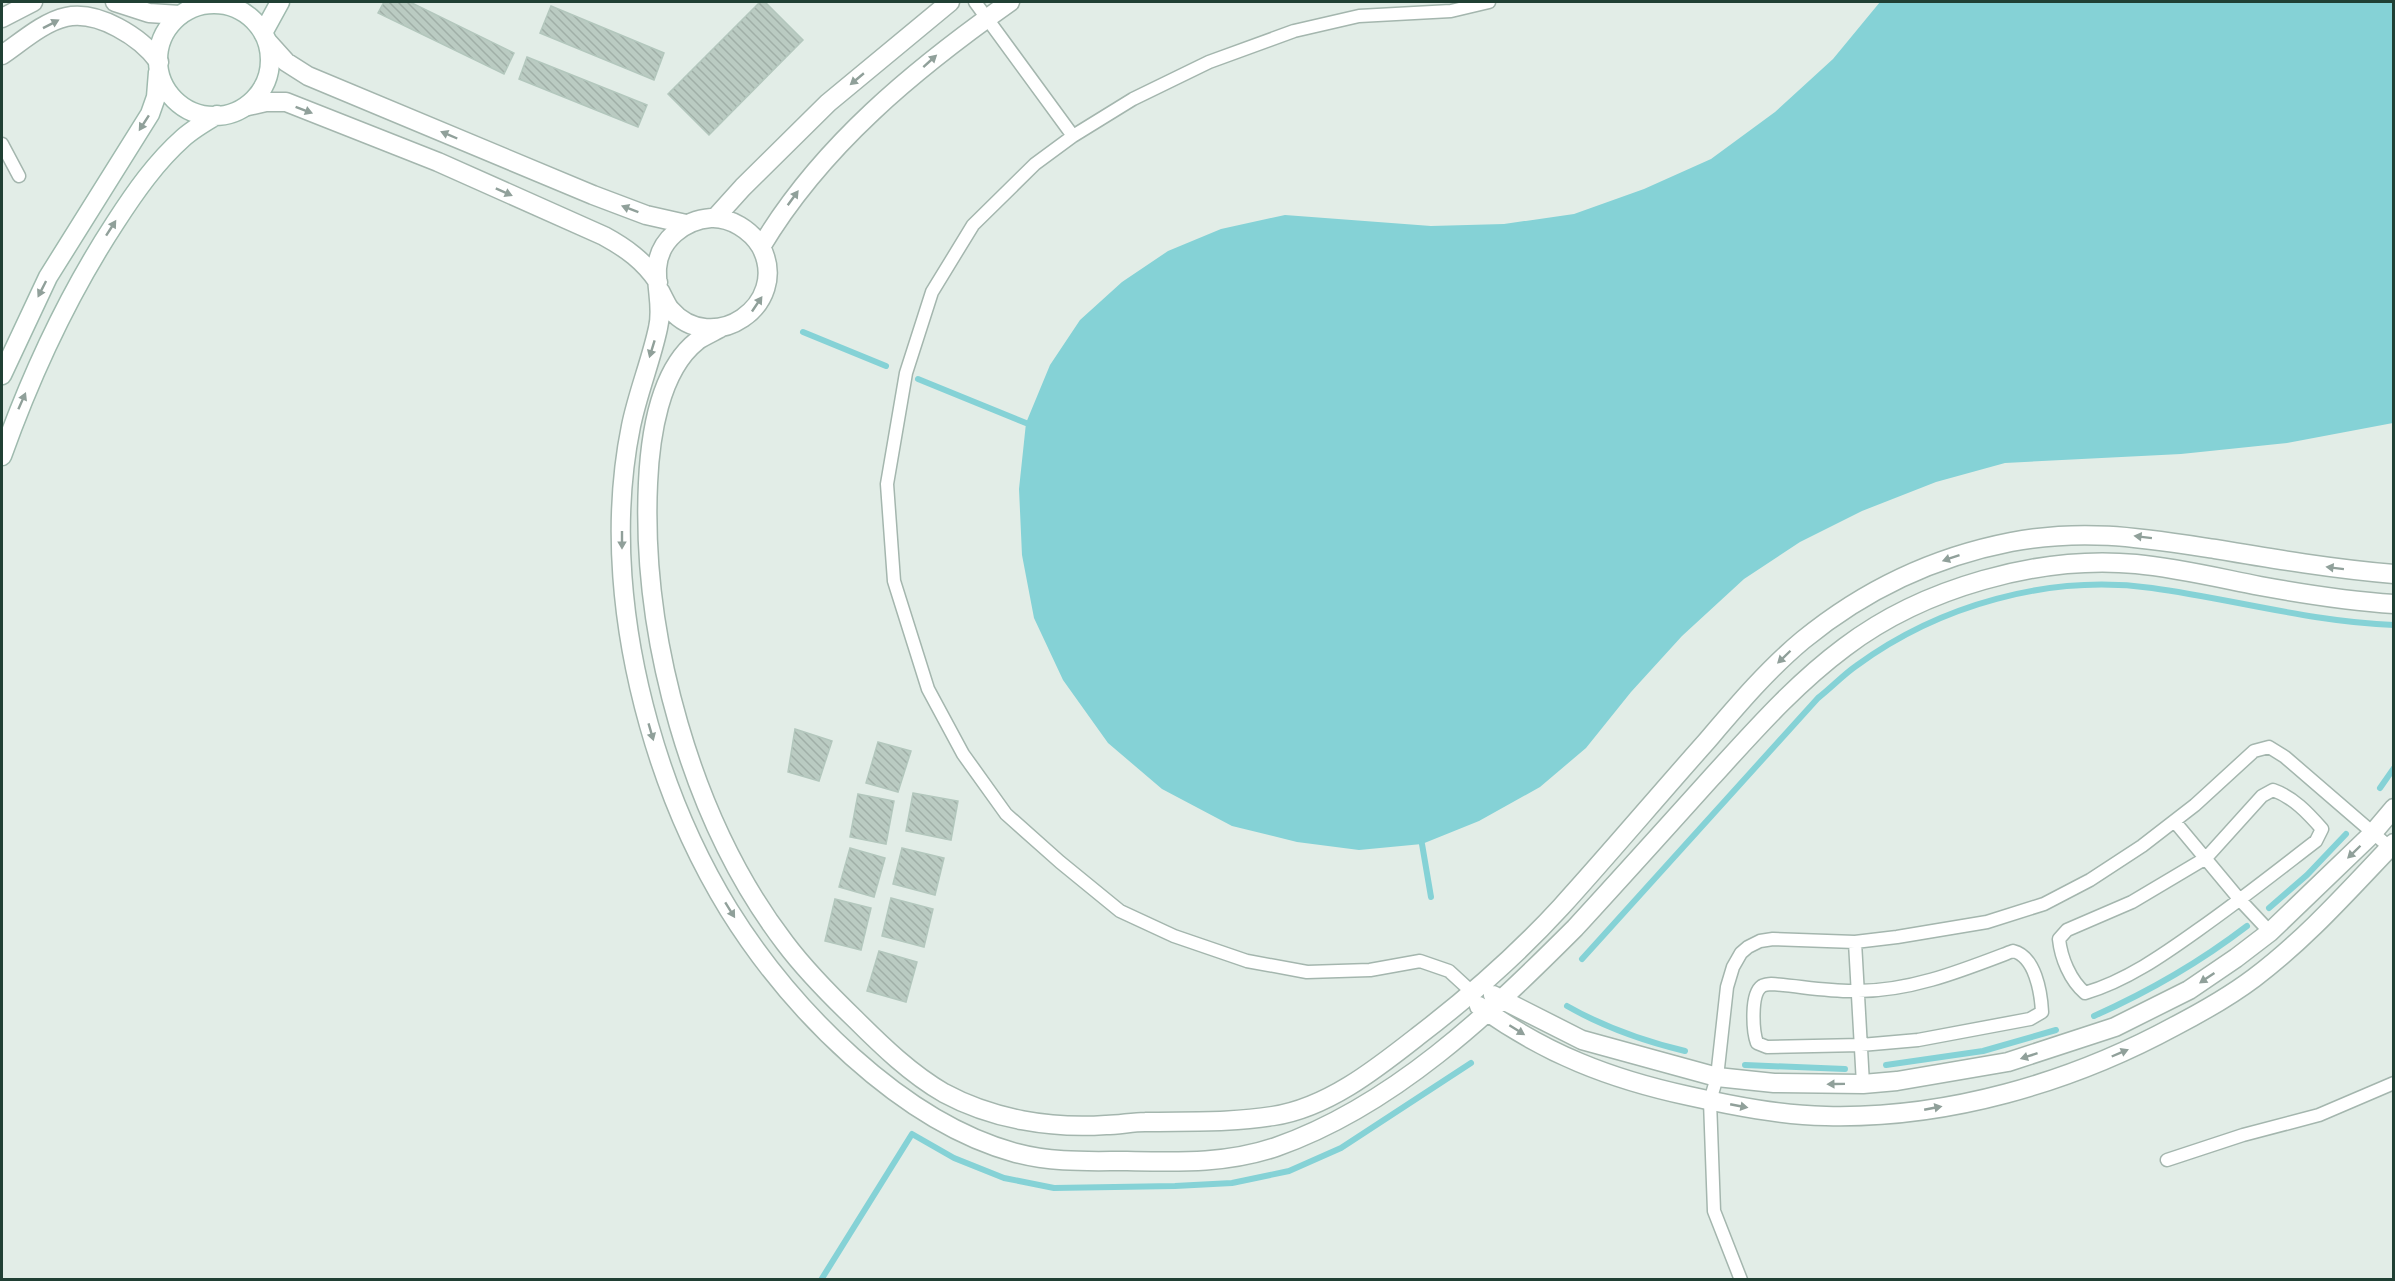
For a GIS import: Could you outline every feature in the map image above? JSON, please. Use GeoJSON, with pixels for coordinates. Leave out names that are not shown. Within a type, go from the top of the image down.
{"type":"FeatureCollection","features":[{"type":"Feature","properties":{"kind":"street"},"geometry":{"type":"LineString","coordinates":[[2,18],[33,2]]}},
{"type":"Feature","properties":{"kind":"street"},"geometry":{"type":"LineString","coordinates":[[115,2],[149,13],[180,15]]}},
{"type":"Feature","properties":{"kind":"street"},"geometry":{"type":"LineString","coordinates":[[248,106],[261,92],[269,74],[266,38],[280,2]]}},
{"type":"Feature","properties":{"kind":"street"},"geometry":{"type":"LineString","coordinates":[[715,218],[828,103],[950,2]]}},
{"type":"Feature","properties":{"kind":"street"},"geometry":{"type":"LineString","coordinates":[[761,247],[800,188],[856,126],[944,49],[1010,2]]}},
{"type":"Feature","properties":{"kind":"street"},"geometry":{"type":"LineString","coordinates":[[2,375],[48,278],[150,114],[156,97],[159,48],[166,30],[180,15],[201,4],[216,4],[234,8],[251,17],[286,62],[308,76],[593,195],[654,218],[686,224]]}},
{"type":"Feature","properties":{"kind":"street"},"geometry":{"type":"LineString","coordinates":[[2,55],[54,22],[66,17],[88,17],[105,22],[140,40],[159,65],[161,78],[170,95],[185,108],[203,115],[217,115],[230,114],[248,106],[266,102],[286,102],[438,162],[604,236],[630,250],[650,270],[669,308],[684,321],[702,327],[721,328]]}},
{"type":"Feature","properties":{"kind":"street"},"geometry":{"type":"LineString","coordinates":[[2,456],[17,412],[42,356],[99,247],[153,168],[184,136],[217,115]]}},
{"type":"Feature","properties":{"kind":"street"},"geometry":{"type":"LineString","coordinates":[[2394,574],[2322,566],[2171,541],[2088,533],[2041,537],[1967,552],[1926,567],[1892,582],[1828,620],[1798,643],[1773,668],[1558,911],[1474,993],[1370,1071],[1334,1094],[1304,1109],[1276,1116],[1216,1122],[1054,1125],[1003,1116],[942,1092],[913,1073],[822,988],[782,940],[742,876],[693,770],[659,647],[647,549],[650,439],[673,372],[696,342],[750,314],[761,298],[767,280],[761,247],[748,232],[732,222],[704,218],[686,224],[671,236],[660,252],[657,271],[661,310],[630,430],[623,480],[623,589],[632,654],[643,704],[661,768],[715,883],[750,939],[792,993],[829,1035],[877,1076],[934,1118],[1012,1152],[1045,1159],[1084,1162],[1203,1162],[1242,1157],[1279,1146],[1346,1116],[1420,1066],[1501,1000],[1575,928],[1793,689],[1847,645],[1877,626],[1930,600],[1977,582],[2020,571],[2059,566],[2125,564],[2172,569],[2316,596],[2394,604]]}},
{"type":"Feature","properties":{"kind":"street"},"geometry":{"type":"LineString","coordinates":[[1474,993],[1501,1000],[1582,1040],[1717,1077],[1774,1083],[1863,1084],[1897,1081],[2008,1062],[2115,1027],[2189,990],[2270,932],[2372,834],[2394,808]]}},
{"type":"Feature","properties":{"kind":"street"},"geometry":{"type":"LineString","coordinates":[[1474,993],[1487,1012],[1533,1040],[1573,1061],[1638,1085],[1751,1109],[1826,1116],[1912,1112],[1992,1096],[2076,1072],[2143,1044],[2252,980],[2293,947],[2329,913],[2392,847]]}},
{"type":"Feature","properties":{"kind":"lane"},"geometry":{"type":"LineString","coordinates":[[975,2],[1073,136]]}},
{"type":"Feature","properties":{"kind":"lane"},"geometry":{"type":"LineString","coordinates":[[1474,993],[1449,971],[1420,962],[1370,970],[1307,972],[1247,961],[1174,936],[1120,911],[1006,814],[963,754],[928,689],[894,581],[887,484],[906,373],[932,292],[973,225],[1035,164],[1073,136],[1133,99],[1209,63],[1293,31],[1359,16],[1451,12],[1489,2]]}},
{"type":"Feature","properties":{"kind":"lane"},"geometry":{"type":"LineString","coordinates":[[2,144],[19,176]]}},
{"type":"Feature","properties":{"kind":"lane"},"geometry":{"type":"LineString","coordinates":[[1741,1280],[1714,1211],[1710,1101],[1717,1077],[1727,987],[1733,967],[1741,954],[1760,941],[1773,939],[1855,942],[1942,931],[1987,922],[2044,904],[2090,880],[2175,822],[2254,751],[2268,747],[2286,757],[2372,834],[2392,847]]}},
{"type":"Feature","properties":{"kind":"lane"},"geometry":{"type":"LineString","coordinates":[[2273,790],[2287,795],[2322,829],[2316,841],[2240,900],[2174,947],[2124,977],[2085,993],[2075,984],[2060,950],[2059,939],[2067,930],[2132,902],[2206,858],[2262,796],[2273,790]]}},
{"type":"Feature","properties":{"kind":"lane"},"geometry":{"type":"LineString","coordinates":[[2175,822],[2270,932]]}},
{"type":"Feature","properties":{"kind":"lane"},"geometry":{"type":"LineString","coordinates":[[1855,942],[1863,1084]]}},
{"type":"Feature","properties":{"kind":"lane"},"geometry":{"type":"LineString","coordinates":[[2013,951],[2020,953],[2028,961],[2041,997],[2042,1012],[2030,1019],[1918,1040],[1861,1045],[1767,1047],[1756,1044],[1752,1032],[1756,993],[1762,985],[1771,984],[1858,991],[1911,985],[1960,971],[2013,951]]}},
{"type":"Feature","properties":{"kind":"lane"},"geometry":{"type":"LineString","coordinates":[[2167,1160],[2243,1135],[2319,1115],[2394,1083]]}},
{"type":"Feature","properties":{"kind":"water"},"geometry":{"type":"Polygon","coordinates":[[[1880,2],[2393,2],[2393,423],[2287,443],[2181,454],[2005,463],[1936,482],[1862,511],[1800,542],[1744,579],[1682,636],[1631,692],[1586,748],[1540,787],[1479,821],[1422,844],[1359,850],[1297,842],[1232,826],[1162,789],[1108,743],[1063,680],[1034,618],[1022,555],[1019,489],[1026,423],[1050,365],[1080,320],[1122,282],[1168,251],[1221,229],[1285,215],[1431,226],[1504,224],[1574,214],[1644,189],[1711,159],[1775,112],[1833,59],[1880,2]]]}},
{"type":"Feature","properties":{"kind":"building"},"geometry":{"type":"Polygon","coordinates":[[[384,2],[410,2],[514,53],[504,74],[378,13],[384,2]]]}},
{"type":"Feature","properties":{"kind":"building"},"geometry":{"type":"Polygon","coordinates":[[[760,2],[765,2],[803,40],[709,135],[668,94],[760,2]]]}},
{"type":"Feature","properties":{"kind":"building"},"geometry":{"type":"Polygon","coordinates":[[[551,6],[664,53],[654,80],[540,33],[551,6]]]}},
{"type":"Feature","properties":{"kind":"building"},"geometry":{"type":"Polygon","coordinates":[[[527,57],[647,105],[638,127],[519,79],[527,57]]]}},
{"type":"Feature","properties":{"kind":"building"},"geometry":{"type":"Polygon","coordinates":[[[795,729],[832,741],[819,781],[788,772],[795,729]]]}},
{"type":"Feature","properties":{"kind":"building"},"geometry":{"type":"Polygon","coordinates":[[[878,742],[911,751],[898,792],[866,783],[878,742]]]}},
{"type":"Feature","properties":{"kind":"building"},"geometry":{"type":"Polygon","coordinates":[[[913,793],[958,801],[951,840],[906,831],[913,793]]]}},
{"type":"Feature","properties":{"kind":"building"},"geometry":{"type":"Polygon","coordinates":[[[858,794],[894,801],[886,844],[850,837],[858,794]]]}},
{"type":"Feature","properties":{"kind":"building"},"geometry":{"type":"Polygon","coordinates":[[[850,848],[885,858],[874,897],[839,887],[850,848]]]}},
{"type":"Feature","properties":{"kind":"building"},"geometry":{"type":"Polygon","coordinates":[[[902,848],[944,858],[935,895],[893,884],[902,848]]]}},
{"type":"Feature","properties":{"kind":"building"},"geometry":{"type":"Polygon","coordinates":[[[891,898],[933,909],[924,947],[882,936],[891,898]]]}},
{"type":"Feature","properties":{"kind":"building"},"geometry":{"type":"Polygon","coordinates":[[[835,899],[871,908],[861,950],[825,941],[835,899]]]}},
{"type":"Feature","properties":{"kind":"building"},"geometry":{"type":"Polygon","coordinates":[[[879,951],[917,962],[906,1002],[867,991],[879,951]]]}},
{"type":"Feature","properties":{"kind":"waterway"},"geometry":{"type":"LineString","coordinates":[[803,332],[886,366]]}},
{"type":"Feature","properties":{"kind":"waterway"},"geometry":{"type":"LineString","coordinates":[[918,379],[1026,423]]}},
{"type":"Feature","properties":{"kind":"waterway"},"geometry":{"type":"LineString","coordinates":[[1582,959],[1818,698],[1851,670],[1888,645],[1923,626],[1959,611],[2035,590],[2113,585],[2152,588],[2333,620],[2394,625]]}},
{"type":"Feature","properties":{"kind":"waterway"},"geometry":{"type":"LineString","coordinates":[[2380,788],[2394,768]]}},
{"type":"Feature","properties":{"kind":"waterway"},"geometry":{"type":"LineString","coordinates":[[2269,908],[2307,875],[2346,834]]}},
{"type":"Feature","properties":{"kind":"waterway"},"geometry":{"type":"LineString","coordinates":[[1422,844],[1431,897]]}},
{"type":"Feature","properties":{"kind":"waterway"},"geometry":{"type":"LineString","coordinates":[[2094,1016],[2173,976],[2247,926]]}},
{"type":"Feature","properties":{"kind":"waterway"},"geometry":{"type":"LineString","coordinates":[[1567,1006],[1624,1033],[1685,1051]]}},
{"type":"Feature","properties":{"kind":"waterway"},"geometry":{"type":"LineString","coordinates":[[1886,1065],[1983,1051],[2056,1030]]}},
{"type":"Feature","properties":{"kind":"waterway"},"geometry":{"type":"LineString","coordinates":[[821,1280],[912,1134],[954,1158],[1004,1178],[1054,1188],[1232,1183],[1289,1171],[1341,1148],[1471,1063]]}},
{"type":"Feature","properties":{"kind":"waterway"},"geometry":{"type":"LineString","coordinates":[[1745,1065],[1845,1069]]}}]}
